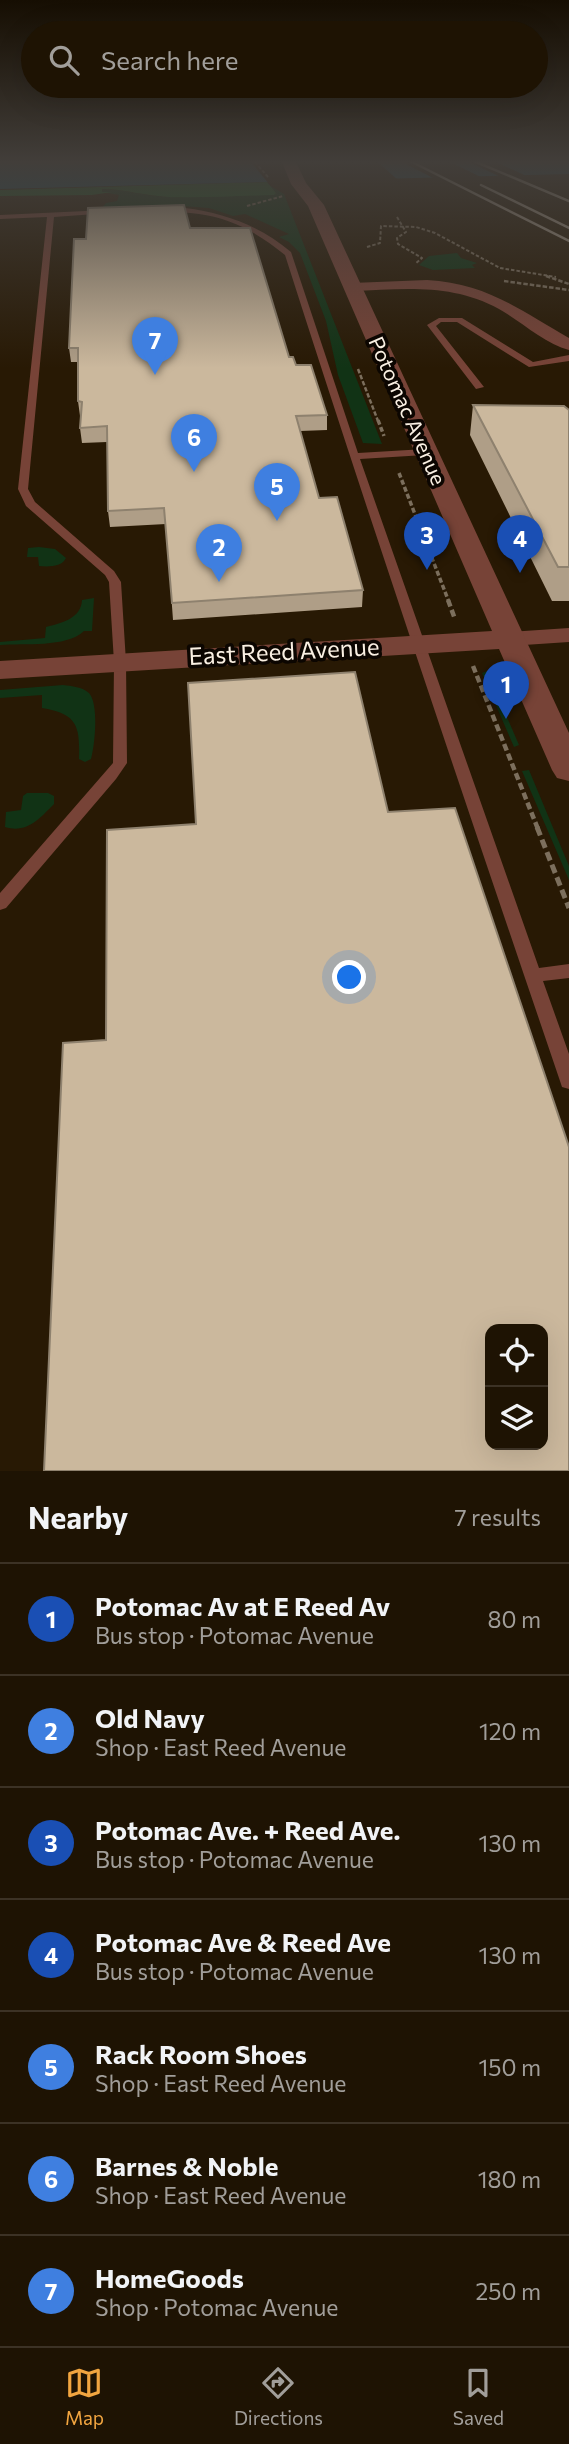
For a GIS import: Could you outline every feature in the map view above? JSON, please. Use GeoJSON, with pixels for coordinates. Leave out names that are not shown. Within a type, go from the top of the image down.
{"type":"FeatureCollection","features":[{"type":"Feature","properties":{"kind":"street","name":"Potomac Avenue"},"geometry":{"type":"LineString","coordinates":[[327,231],[569,770]]}},
{"type":"Feature","properties":{"kind":"street"},"geometry":{"type":"LineString","coordinates":[[352,287],[438,285],[468,289],[485,295],[569,345]]}},
{"type":"Feature","properties":{"kind":"street","name":"East Reed Avenue"},"geometry":{"type":"LineString","coordinates":[[0,670],[569,635]]}},
{"type":"Feature","properties":{"kind":"lane"},"geometry":{"type":"LineString","coordinates":[[0,904],[120,763],[120,662],[117,589],[113,577],[30,504],[23,489],[49,231]]}},
{"type":"Feature","properties":{"kind":"lane"},"geometry":{"type":"LineString","coordinates":[[253,231],[273,240],[288,254],[354,456],[569,1081]]}},
{"type":"Feature","properties":{"kind":"lane"},"geometry":{"type":"LineString","coordinates":[[479,387],[431,325],[439,320],[459,320],[532,365],[569,358]]}},
{"type":"Feature","properties":{"kind":"lane"},"geometry":{"type":"LineString","coordinates":[[354,456],[425,452]]}},
{"type":"Feature","properties":{"kind":"lane"},"geometry":{"type":"LineString","coordinates":[[532,976],[569,971]]}},
{"type":"Feature","properties":{"kind":"path"},"geometry":{"type":"LineString","coordinates":[[367,247],[380,243],[381,231]]}},
{"type":"Feature","properties":{"kind":"path"},"geometry":{"type":"LineString","coordinates":[[405,231],[397,238],[398,244],[422,258],[413,266]]}},
{"type":"Feature","properties":{"kind":"path"},"geometry":{"type":"LineString","coordinates":[[422,231],[435,233],[500,268],[555,277],[569,284]]}},
{"type":"Feature","properties":{"kind":"path"},"geometry":{"type":"LineString","coordinates":[[473,665],[569,908]]}},
{"type":"Feature","properties":{"kind":"green space"},"geometry":{"type":"Polygon","coordinates":[[[282,231],[298,231],[382,444],[363,443],[338,375],[326,321],[300,253],[279,237],[289,234],[282,231]]]}},
{"type":"Feature","properties":{"kind":"green space"},"geometry":{"type":"Polygon","coordinates":[[[457,253],[461,258],[477,263],[472,265],[475,268],[433,270],[419,265],[429,256],[457,253]]]}},
{"type":"Feature","properties":{"kind":"green space"},"geometry":{"type":"Polygon","coordinates":[[[28,548],[55,549],[66,558],[58,565],[39,566],[38,557],[27,557],[28,548]]]}},
{"type":"Feature","properties":{"kind":"green space"},"geometry":{"type":"Polygon","coordinates":[[[94,598],[92,631],[84,631],[67,640],[44,644],[0,645],[0,642],[45,638],[46,627],[74,616],[82,600],[94,598]]]}},
{"type":"Feature","properties":{"kind":"green space"},"geometry":{"type":"Polygon","coordinates":[[[487,671],[519,745],[514,747],[482,673],[487,671]]]}},
{"type":"Feature","properties":{"kind":"green space"},"geometry":{"type":"Polygon","coordinates":[[[63,685],[83,689],[92,698],[95,715],[94,744],[91,759],[85,762],[79,759],[79,738],[74,723],[63,714],[42,708],[42,695],[0,698],[0,690],[63,685]]]}},
{"type":"Feature","properties":{"kind":"green space"},"geometry":{"type":"Polygon","coordinates":[[[529,770],[569,866],[569,880],[522,771],[529,770]]]}},
{"type":"Feature","properties":{"kind":"green space"},"geometry":{"type":"Polygon","coordinates":[[[27,793],[48,793],[54,796],[54,804],[26,826],[13,829],[5,827],[6,812],[21,810],[23,796],[27,793]]]}},
{"type":"Feature","properties":{"kind":"building"},"geometry":{"type":"Polygon","coordinates":[[[87,231],[251,231],[289,357],[293,357],[296,365],[311,365],[327,415],[296,416],[319,498],[337,497],[363,590],[172,603],[164,508],[108,511],[107,426],[80,428],[82,402],[78,401],[78,348],[69,348],[74,239],[86,239],[87,231]]]}},
{"type":"Feature","properties":{"kind":"building"},"geometry":{"type":"Polygon","coordinates":[[[473,405],[564,406],[569,410],[569,567],[558,567],[473,405]]]}},
{"type":"Feature","properties":{"kind":"building"},"geometry":{"type":"Polygon","coordinates":[[[355,672],[388,812],[455,808],[569,1147],[569,1471],[44,1471],[63,1043],[106,1040],[107,830],[196,824],[188,683],[355,672]]]}},
{"type":"Feature","properties":{"kind":"railway"},"geometry":{"type":"LineString","coordinates":[[548,231],[569,241]]}},
{"type":"Feature","properties":{"kind":"place","name":"HomeGoods"},"geometry":{"type":"Point","coordinates":[155,375]}},
{"type":"Feature","properties":{"kind":"place","name":"Barnes & Noble"},"geometry":{"type":"Point","coordinates":[194,472]}},
{"type":"Feature","properties":{"kind":"place","name":"Rack Room Shoes"},"geometry":{"type":"Point","coordinates":[277,521]}},
{"type":"Feature","properties":{"kind":"place","name":"Potomac Ave. + Reed Ave."},"geometry":{"type":"Point","coordinates":[427,570]}},
{"type":"Feature","properties":{"kind":"place","name":"Potomac Ave & Reed Ave"},"geometry":{"type":"Point","coordinates":[520,573]}},
{"type":"Feature","properties":{"kind":"place","name":"Old Navy"},"geometry":{"type":"Point","coordinates":[219,582]}},
{"type":"Feature","properties":{"kind":"place","name":"Potomac Av at E Reed Av"},"geometry":{"type":"Point","coordinates":[506,719]}}]}
